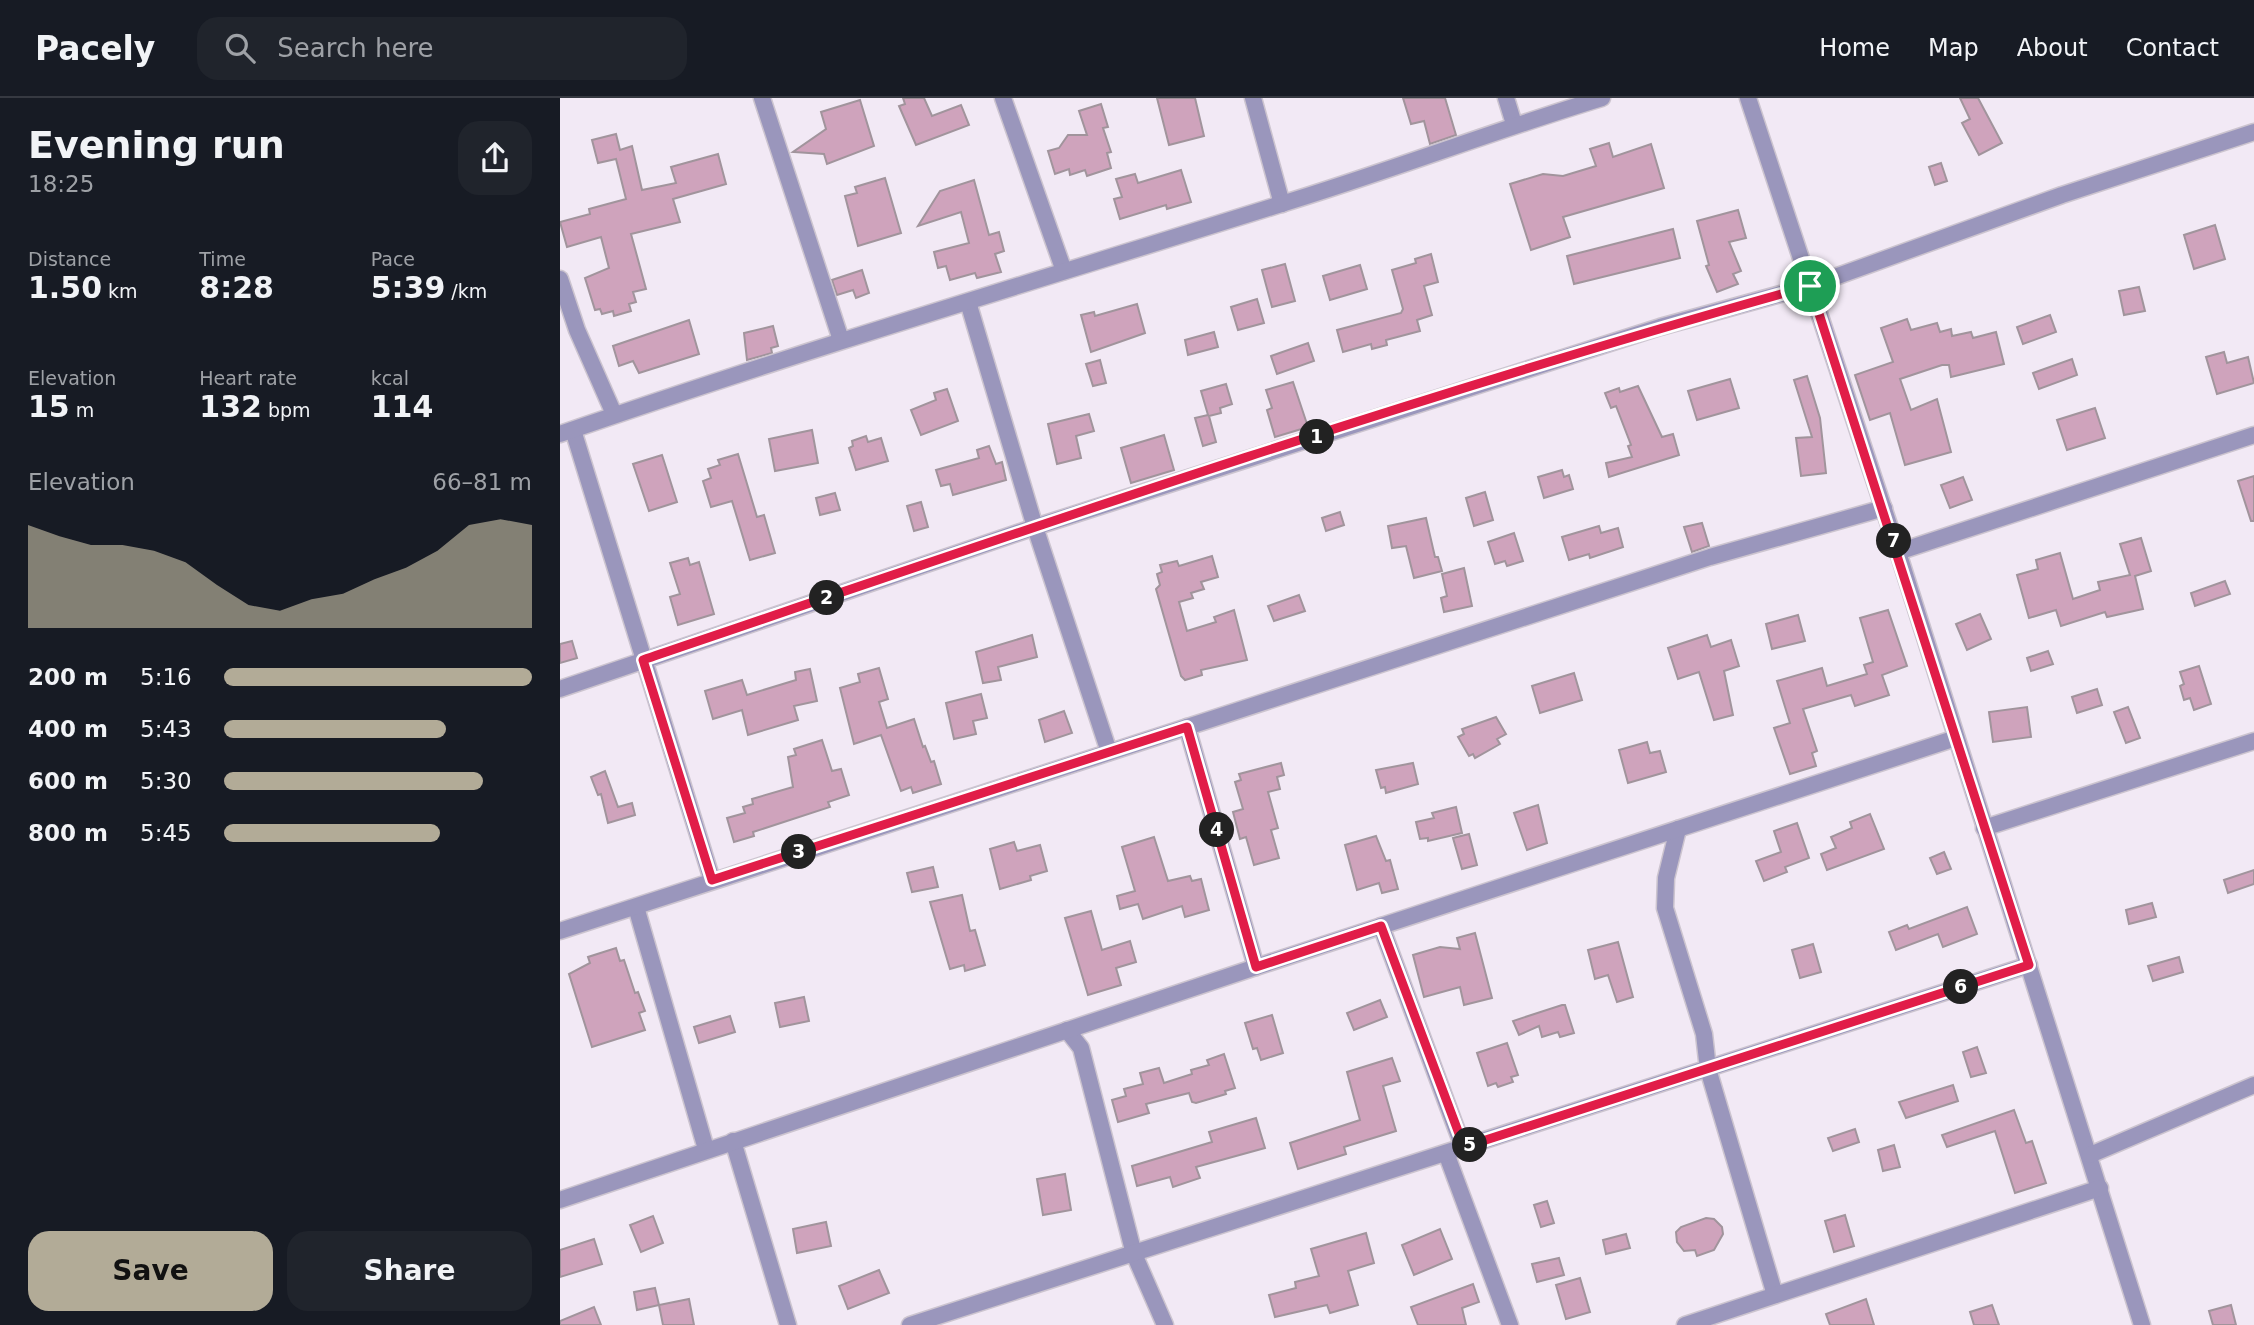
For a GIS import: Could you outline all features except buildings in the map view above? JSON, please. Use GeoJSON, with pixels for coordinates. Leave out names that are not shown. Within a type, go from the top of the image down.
{"type":"FeatureCollection","features":[{"type":"Feature","properties":{"kind":"street"},"geometry":{"type":"LineString","coordinates":[[762,98],[841,340]]}},
{"type":"Feature","properties":{"kind":"street"},"geometry":{"type":"LineString","coordinates":[[1003,98],[1064,271]]}},
{"type":"Feature","properties":{"kind":"street"},"geometry":{"type":"LineString","coordinates":[[1253,98],[1282,204]]}},
{"type":"Feature","properties":{"kind":"street"},"geometry":{"type":"LineString","coordinates":[[1506,98],[1514,124]]}},
{"type":"Feature","properties":{"kind":"street"},"geometry":{"type":"LineString","coordinates":[[712,880],[643,660],[566,432],[841,340],[1282,204],[1514,124],[1602,98]]}},
{"type":"Feature","properties":{"kind":"street"},"geometry":{"type":"LineString","coordinates":[[1748,98],[1884,508],[2142,1325]]}},
{"type":"Feature","properties":{"kind":"street"},"geometry":{"type":"LineString","coordinates":[[560,689],[1035,527],[1660,327],[1810,286],[2062,195],[2254,132]]}},
{"type":"Feature","properties":{"kind":"street"},"geometry":{"type":"LineString","coordinates":[[560,279],[577,330],[614,414]]}},
{"type":"Feature","properties":{"kind":"street"},"geometry":{"type":"LineString","coordinates":[[968,302],[1035,527],[1109,752]]}},
{"type":"Feature","properties":{"kind":"street"},"geometry":{"type":"LineString","coordinates":[[1898,552],[2254,435]]}},
{"type":"Feature","properties":{"kind":"street"},"geometry":{"type":"LineString","coordinates":[[560,931],[1710,557],[1884,508]]}},
{"type":"Feature","properties":{"kind":"street"},"geometry":{"type":"LineString","coordinates":[[1187,727],[1256,967]]}},
{"type":"Feature","properties":{"kind":"street"},"geometry":{"type":"LineString","coordinates":[[560,1200],[706,1149],[1956,738]]}},
{"type":"Feature","properties":{"kind":"street"},"geometry":{"type":"LineString","coordinates":[[1984,828],[2254,741]]}},
{"type":"Feature","properties":{"kind":"street"},"geometry":{"type":"LineString","coordinates":[[1678,829],[1665,878],[1665,908],[1704,1034],[1708,1069],[1775,1295]]}},
{"type":"Feature","properties":{"kind":"street"},"geometry":{"type":"LineString","coordinates":[[636,907],[706,1149]]}},
{"type":"Feature","properties":{"kind":"street"},"geometry":{"type":"LineString","coordinates":[[1381,926],[1464,1147]]}},
{"type":"Feature","properties":{"kind":"street"},"geometry":{"type":"LineString","coordinates":[[910,1325],[2029,965]]}},
{"type":"Feature","properties":{"kind":"street"},"geometry":{"type":"LineString","coordinates":[[1067,1030],[1081,1048],[1135,1254],[1165,1325]]}},
{"type":"Feature","properties":{"kind":"street"},"geometry":{"type":"LineString","coordinates":[[2090,1155],[2254,1085]]}},
{"type":"Feature","properties":{"kind":"street"},"geometry":{"type":"LineString","coordinates":[[733,1141],[788,1325]]}},
{"type":"Feature","properties":{"kind":"street"},"geometry":{"type":"LineString","coordinates":[[1446,1153],[1510,1325]]}},
{"type":"Feature","properties":{"kind":"street"},"geometry":{"type":"LineString","coordinates":[[1685,1325],[2100,1188]]}},
{"type":"Feature","properties":{"kind":"route"},"geometry":{"type":"LineString","coordinates":[[1810,286],[2029,965],[1464,1147],[1381,926],[1256,967],[1187,727],[712,880],[643,660],[1035,527],[1660,327],[1810,286]]}}]}
